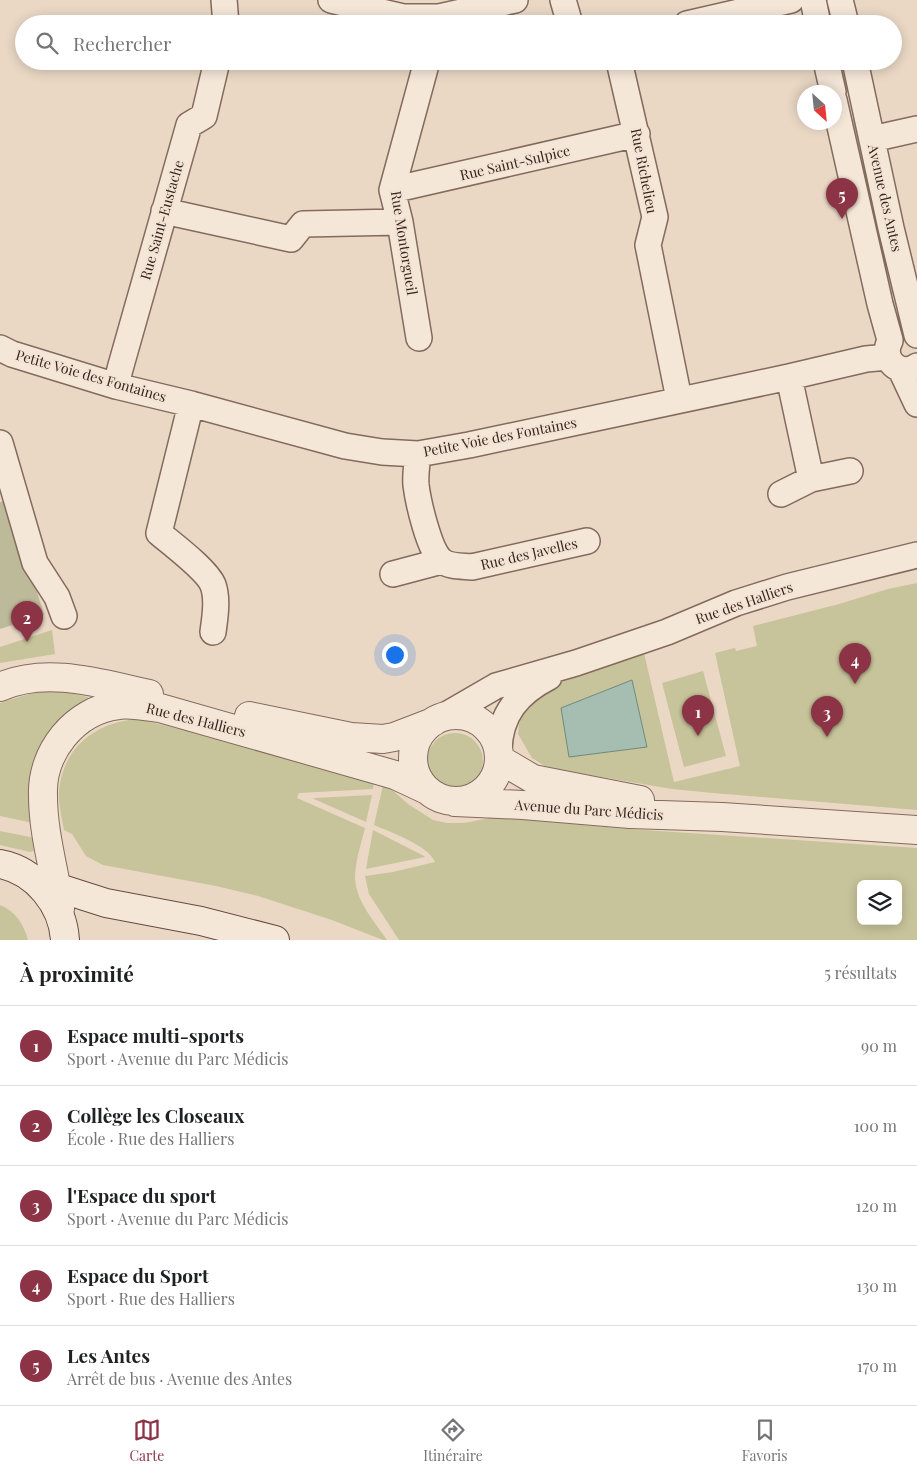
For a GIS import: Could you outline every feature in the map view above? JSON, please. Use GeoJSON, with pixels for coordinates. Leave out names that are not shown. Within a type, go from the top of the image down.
{"type":"FeatureCollection","features":[{"type":"Feature","properties":{"kind":"street"},"geometry":{"type":"LineString","coordinates":[[224,0],[225,15]]}},
{"type":"Feature","properties":{"kind":"street"},"geometry":{"type":"LineString","coordinates":[[331,0],[391,15]]}},
{"type":"Feature","properties":{"kind":"street"},"geometry":{"type":"LineString","coordinates":[[457,15],[515,0]]}},
{"type":"Feature","properties":{"kind":"street"},"geometry":{"type":"LineString","coordinates":[[563,0],[567,15]]}},
{"type":"Feature","properties":{"kind":"street"},"geometry":{"type":"LineString","coordinates":[[726,15],[791,0]]}},
{"type":"Feature","properties":{"kind":"street"},"geometry":{"type":"LineString","coordinates":[[813,0],[816,15]]}},
{"type":"Feature","properties":{"kind":"street"},"geometry":{"type":"LineString","coordinates":[[840,0],[844,15]]}},
{"type":"Feature","properties":{"kind":"street","name":"Rue Saint-Eustache"},"geometry":{"type":"LineString","coordinates":[[116,386],[122,359],[190,125],[204,116],[215,70]]}},
{"type":"Feature","properties":{"kind":"street","name":"Rue Montorgueil"},"geometry":{"type":"LineString","coordinates":[[420,338],[400,222],[392,190],[425,70]]}},
{"type":"Feature","properties":{"kind":"street","name":"Rue Richelieu"},"geometry":{"type":"LineString","coordinates":[[622,70],[655,217],[648,245],[679,399]]}},
{"type":"Feature","properties":{"kind":"street"},"geometry":{"type":"LineString","coordinates":[[828,70],[831,85]]}},
{"type":"Feature","properties":{"kind":"street","name":"Avenue des Antes"},"geometry":{"type":"LineString","coordinates":[[857,70],[917,335]]}},
{"type":"Feature","properties":{"kind":"street"},"geometry":{"type":"LineString","coordinates":[[872,139],[917,129]]}},
{"type":"Feature","properties":{"kind":"street","name":"Avenue des Antes"},"geometry":{"type":"LineString","coordinates":[[841,130],[866,243],[899,358],[917,404]]}},
{"type":"Feature","properties":{"kind":"street","name":"Rue Saint-Sulpice"},"geometry":{"type":"LineString","coordinates":[[392,190],[637,134]]}},
{"type":"Feature","properties":{"kind":"street"},"geometry":{"type":"LineString","coordinates":[[164,211],[291,239],[303,224],[400,222]]}},
{"type":"Feature","properties":{"kind":"street","name":"Avenue des Antes"},"geometry":{"type":"LineString","coordinates":[[899,358],[900,333],[917,335]]}},
{"type":"Feature","properties":{"kind":"street","name":"Petite Voie des Fontaines"},"geometry":{"type":"LineString","coordinates":[[0,348],[12,354],[116,386],[191,404],[345,446],[382,452],[418,454],[469,445],[866,359],[899,358]]}},
{"type":"Feature","properties":{"kind":"street"},"geometry":{"type":"LineString","coordinates":[[789,377],[811,479]]}},
{"type":"Feature","properties":{"kind":"street"},"geometry":{"type":"LineString","coordinates":[[191,404],[159,533],[202,570],[213,584],[216,606],[213,632]]}},
{"type":"Feature","properties":{"kind":"street"},"geometry":{"type":"LineString","coordinates":[[0,443],[35,563],[57,597],[64,616]]}},
{"type":"Feature","properties":{"kind":"street"},"geometry":{"type":"LineString","coordinates":[[418,454],[416,484],[428,537],[434,551],[442,561]]}},
{"type":"Feature","properties":{"kind":"street"},"geometry":{"type":"LineString","coordinates":[[781,494],[811,479],[850,471]]}},
{"type":"Feature","properties":{"kind":"street","name":"Rue des Javelles"},"geometry":{"type":"LineString","coordinates":[[393,574],[442,561],[458,566],[472,567],[587,541]]}},
{"type":"Feature","properties":{"kind":"street","name":"Rue des Halliers"},"geometry":{"type":"LineString","coordinates":[[0,687],[30,678],[77,679],[351,737],[394,738],[436,720],[496,686],[576,663],[666,632],[736,603],[786,587],[917,555]]}},
{"type":"Feature","properties":{"kind":"street","name":"Rue des Halliers"},"geometry":{"type":"LineString","coordinates":[[499,754],[501,727],[509,710],[518,698],[540,682],[576,663]]}},
{"type":"Feature","properties":{"kind":"street","name":"Rue des Halliers"},"geometry":{"type":"LineString","coordinates":[[63,928],[46,883],[43,784],[49,759],[61,738],[76,724],[103,709],[128,704],[160,708],[394,775],[427,790]]}},
{"type":"Feature","properties":{"kind":"street"},"geometry":{"type":"LineString","coordinates":[[450,716],[471,718],[481,723],[489,730],[495,740],[499,754],[496,775],[486,789],[472,798],[455,802],[440,798],[427,790],[416,774],[413,755],[419,736],[425,728],[436,720],[450,716]]}},
{"type":"Feature","properties":{"kind":"street","name":"Avenue du Parc Médicis"},"geometry":{"type":"LineString","coordinates":[[499,754],[534,779],[722,816]]}},
{"type":"Feature","properties":{"kind":"street","name":"Avenue du Parc Médicis"},"geometry":{"type":"LineString","coordinates":[[455,802],[524,805],[630,814],[722,816],[917,830]]}},
{"type":"Feature","properties":{"kind":"street"},"geometry":{"type":"LineString","coordinates":[[0,864],[10,866],[46,883],[106,903],[201,920],[275,940]]}},
{"type":"Feature","properties":{"kind":"shaded area"},"geometry":{"type":"Polygon","coordinates":[[[858,118],[898,293],[888,296],[847,121],[858,118]]]}},
{"type":"Feature","properties":{"kind":"shaded area"},"geometry":{"type":"Polygon","coordinates":[[[9,500],[44,615],[0,629],[0,502],[9,500]]]}},
{"type":"Feature","properties":{"kind":"shaded area"},"geometry":{"type":"Polygon","coordinates":[[[917,583],[917,810],[672,789],[548,768],[532,758],[518,734],[519,724],[524,713],[544,687],[644,653],[674,782],[740,766],[715,653],[735,648],[736,651],[757,646],[753,626],[839,604],[888,589],[917,583]]]}},
{"type":"Feature","properties":{"kind":"shaded area"},"geometry":{"type":"Polygon","coordinates":[[[52,630],[55,654],[0,663],[0,647],[52,630]]]}},
{"type":"Feature","properties":{"kind":"shaded area"},"geometry":{"type":"Polygon","coordinates":[[[703,671],[726,756],[684,767],[662,683],[703,671]]]}},
{"type":"Feature","properties":{"kind":"shaded area"},"geometry":{"type":"Polygon","coordinates":[[[632,680],[647,747],[569,757],[561,708],[632,680]]]}},
{"type":"Feature","properties":{"kind":"shaded area"},"geometry":{"type":"Polygon","coordinates":[[[56,690],[88,697],[89,701],[33,823],[0,816],[0,703],[29,694],[56,690]]]}},
{"type":"Feature","properties":{"kind":"shaded area"},"geometry":{"type":"Polygon","coordinates":[[[138,719],[374,782],[373,789],[299,793],[297,798],[365,828],[356,866],[356,887],[362,903],[387,940],[258,896],[216,886],[103,865],[86,856],[72,834],[64,830],[59,796],[62,775],[67,762],[75,750],[96,731],[108,725],[138,719]]]}},
{"type":"Feature","properties":{"kind":"shaded area"},"geometry":{"type":"Polygon","coordinates":[[[449,733],[461,733],[471,737],[479,745],[483,761],[479,777],[471,785],[461,789],[449,789],[439,785],[431,777],[427,767],[427,755],[431,745],[439,737],[449,733]]]}},
{"type":"Feature","properties":{"kind":"shaded area"},"geometry":{"type":"Polygon","coordinates":[[[383,785],[390,788],[408,804],[433,820],[447,823],[464,823],[490,818],[515,819],[629,829],[917,848],[917,940],[399,940],[369,894],[365,876],[393,872],[435,862],[425,850],[398,835],[374,825],[383,785]]]}},
{"type":"Feature","properties":{"kind":"shaded area"},"geometry":{"type":"Polygon","coordinates":[[[372,795],[366,822],[314,799],[314,798],[372,795]]]}},
{"type":"Feature","properties":{"kind":"shaded area"},"geometry":{"type":"Polygon","coordinates":[[[373,830],[424,856],[425,857],[366,869],[373,830]]]}},
{"type":"Feature","properties":{"kind":"shaded area"},"geometry":{"type":"Polygon","coordinates":[[[0,831],[35,838],[37,850],[30,852],[0,845],[0,831]]]}},
{"type":"Feature","properties":{"kind":"shaded area"},"geometry":{"type":"Polygon","coordinates":[[[0,905],[18,919],[28,940],[0,940],[0,905]]]}},
{"type":"Feature","properties":{"kind":"place","name":"Les Antes"},"geometry":{"type":"Point","coordinates":[842,219]}},
{"type":"Feature","properties":{"kind":"place","name":"Collège les Closeaux"},"geometry":{"type":"Point","coordinates":[27,642]}},
{"type":"Feature","properties":{"kind":"place","name":"Espace du Sport"},"geometry":{"type":"Point","coordinates":[855,684]}},
{"type":"Feature","properties":{"kind":"place","name":"Espace multi-sports"},"geometry":{"type":"Point","coordinates":[698,736]}},
{"type":"Feature","properties":{"kind":"place","name":"l'Espace du sport"},"geometry":{"type":"Point","coordinates":[827,737]}}]}
